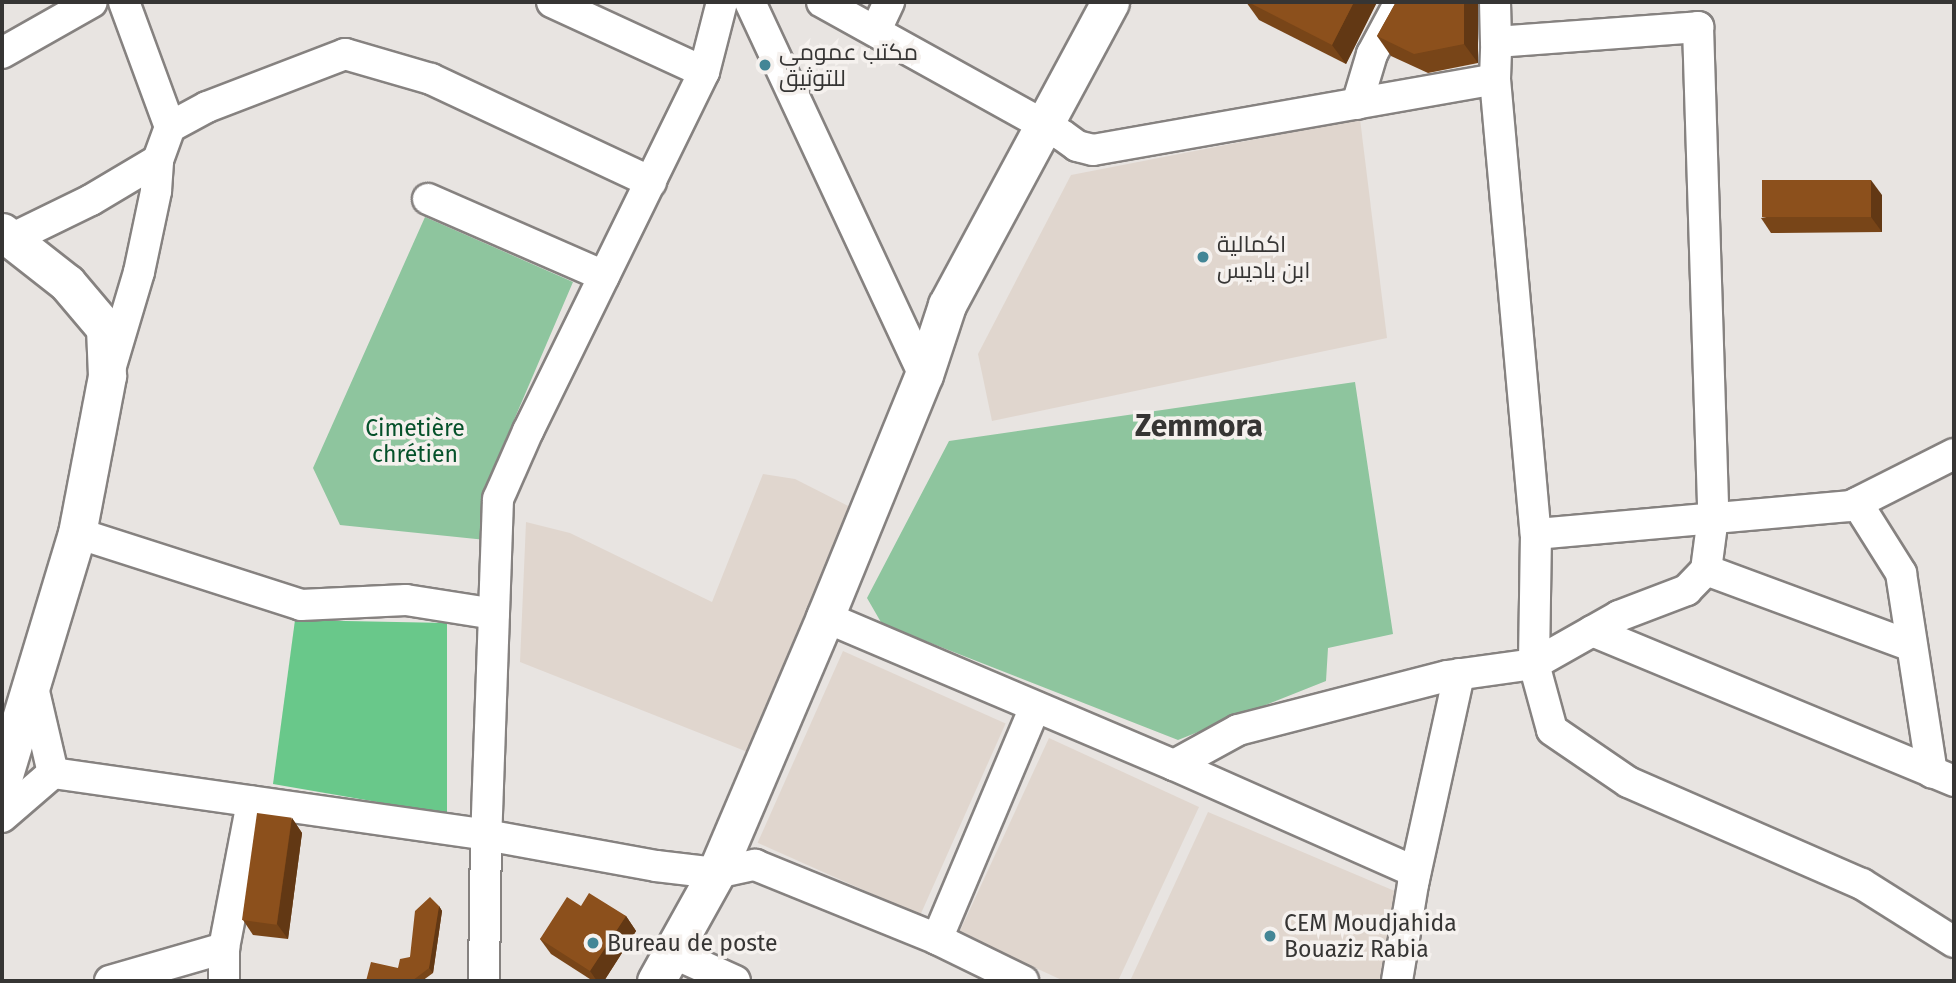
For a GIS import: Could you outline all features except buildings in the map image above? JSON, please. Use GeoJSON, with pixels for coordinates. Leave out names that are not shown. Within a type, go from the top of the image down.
{"type":"FeatureCollection","features":[{"type":"Feature","properties":{"kind":"main road"},"geometry":{"type":"LineString","coordinates":[[664,967],[716,873],[924,375],[968,315],[1110,2]]}},
{"type":"Feature","properties":{"kind":"main road"},"geometry":{"type":"LineString","coordinates":[[1053,130],[1135,2]]}},
{"type":"Feature","properties":{"kind":"main road"},"geometry":{"type":"LineString","coordinates":[[2,782],[77,533],[107,376],[105,328],[66,283],[7,235]]}},
{"type":"Feature","properties":{"kind":"street"},"geometry":{"type":"LineString","coordinates":[[2,53],[92,2]]}},
{"type":"Feature","properties":{"kind":"street"},"geometry":{"type":"LineString","coordinates":[[107,376],[139,272],[156,191],[158,160],[170,127],[124,2]]}},
{"type":"Feature","properties":{"kind":"street"},"geometry":{"type":"LineString","coordinates":[[552,2],[704,72]]}},
{"type":"Feature","properties":{"kind":"street"},"geometry":{"type":"LineString","coordinates":[[484,981],[486,835],[498,499],[704,72],[722,2]]}},
{"type":"Feature","properties":{"kind":"street"},"geometry":{"type":"LineString","coordinates":[[750,2],[924,375]]}},
{"type":"Feature","properties":{"kind":"street"},"geometry":{"type":"LineString","coordinates":[[822,2],[876,30],[1077,146],[1093,150],[1495,79]]}},
{"type":"Feature","properties":{"kind":"street"},"geometry":{"type":"LineString","coordinates":[[876,30],[889,2]]}},
{"type":"Feature","properties":{"kind":"street"},"geometry":{"type":"LineString","coordinates":[[1357,104],[1372,54],[1400,2]]}},
{"type":"Feature","properties":{"kind":"street"},"geometry":{"type":"LineString","coordinates":[[1495,2],[1495,79],[1536,534],[1534,664],[1552,730],[1628,782],[1862,884],[1954,942]]}},
{"type":"Feature","properties":{"kind":"street"},"geometry":{"type":"LineString","coordinates":[[1174,765],[1238,730],[1459,674],[1534,664],[1619,616],[1687,590],[1706,570],[1713,517],[1697,15],[1496,42]]}},
{"type":"Feature","properties":{"kind":"street"},"geometry":{"type":"LineString","coordinates":[[170,127],[207,107],[345,54],[431,79],[651,182]]}},
{"type":"Feature","properties":{"kind":"street"},"geometry":{"type":"LineString","coordinates":[[7,235],[91,200],[158,160]]}},
{"type":"Feature","properties":{"kind":"street"},"geometry":{"type":"LineString","coordinates":[[428,199],[604,276]]}},
{"type":"Feature","properties":{"kind":"street"},"geometry":{"type":"LineString","coordinates":[[1536,534],[1857,503],[1954,454]]}},
{"type":"Feature","properties":{"kind":"street"},"geometry":{"type":"LineString","coordinates":[[1857,503],[1901,573],[1912,646],[1943,777]]}},
{"type":"Feature","properties":{"kind":"street"},"geometry":{"type":"LineString","coordinates":[[77,533],[301,606],[406,600],[494,614]]}},
{"type":"Feature","properties":{"kind":"street"},"geometry":{"type":"LineString","coordinates":[[1706,570],[1912,646]]}},
{"type":"Feature","properties":{"kind":"street"},"geometry":{"type":"LineString","coordinates":[[825,617],[1174,765],[1415,872],[1397,981]]}},
{"type":"Feature","properties":{"kind":"street"},"geometry":{"type":"LineString","coordinates":[[1592,631],[1943,777]]}},
{"type":"Feature","properties":{"kind":"street"},"geometry":{"type":"LineString","coordinates":[[1413,884],[1459,674]]}},
{"type":"Feature","properties":{"kind":"street"},"geometry":{"type":"LineString","coordinates":[[32,682],[52,773]]}},
{"type":"Feature","properties":{"kind":"street"},"geometry":{"type":"LineString","coordinates":[[937,939],[1035,707]]}},
{"type":"Feature","properties":{"kind":"street"},"geometry":{"type":"LineString","coordinates":[[2,817],[52,773],[486,835],[656,866],[716,873],[755,865],[937,939],[1023,981]]}},
{"type":"Feature","properties":{"kind":"street"},"geometry":{"type":"LineString","coordinates":[[224,981],[224,948],[252,802]]}},
{"type":"Feature","properties":{"kind":"street"},"geometry":{"type":"LineString","coordinates":[[110,981],[224,948]]}},
{"type":"Feature","properties":{"kind":"street"},"geometry":{"type":"LineString","coordinates":[[664,967],[735,981]]}},
{"type":"Feature","properties":{"kind":"shaded area","name":"اكمالية ابن باديس"},"geometry":{"type":"Polygon","coordinates":[[[1360,119],[1387,338],[992,421],[978,354],[1071,175],[1360,119]]]}},
{"type":"Feature","properties":{"kind":"shaded area"},"geometry":{"type":"Polygon","coordinates":[[[763,474],[795,479],[862,513],[765,759],[520,662],[526,522],[570,533],[712,602],[763,474]]]}},
{"type":"Feature","properties":{"kind":"shaded area"},"geometry":{"type":"Polygon","coordinates":[[[843,651],[1006,723],[920,915],[758,843],[843,651]]]}},
{"type":"Feature","properties":{"kind":"shaded area"},"geometry":{"type":"Polygon","coordinates":[[[1049,738],[1199,807],[1118,981],[1064,981],[959,933],[1049,738]]]}},
{"type":"Feature","properties":{"kind":"shaded area","name":"CEM Moudjahida Bouaziz Rabia"},"geometry":{"type":"Polygon","coordinates":[[[1208,812],[1397,892],[1382,981],[1130,981],[1208,812]]]}},
{"type":"Feature","properties":{"kind":"green space","name":"Cimetière chrétien"},"geometry":{"type":"Polygon","coordinates":[[[425,217],[573,282],[481,497],[486,540],[340,525],[313,468],[425,217]]]}},
{"type":"Feature","properties":{"kind":"green space"},"geometry":{"type":"Polygon","coordinates":[[[1355,382],[1393,634],[1328,648],[1326,681],[1178,740],[882,624],[867,598],[949,441],[1355,382]]]}},
{"type":"Feature","properties":{"kind":"green space"},"geometry":{"type":"Polygon","coordinates":[[[295,620],[447,623],[447,814],[273,784],[295,620]]]}},
{"type":"Feature","properties":{"kind":"place","name":"مكتب عمومي للتوثيق"},"geometry":{"type":"Point","coordinates":[765,65]}},
{"type":"Feature","properties":{"kind":"place","name":"اكمالية ابن باديس"},"geometry":{"type":"Point","coordinates":[1203,257]}},
{"type":"Feature","properties":{"kind":"place","name":"CEM Moudjahida Bouaziz Rabia"},"geometry":{"type":"Point","coordinates":[1270,936]}},
{"type":"Feature","properties":{"kind":"place","name":"Bureau de poste"},"geometry":{"type":"Point","coordinates":[593,943]}},
{"type":"Feature","properties":{"kind":"district","name":"Zemmora"},"geometry":{"type":"Point","coordinates":[1199,426]}}]}
